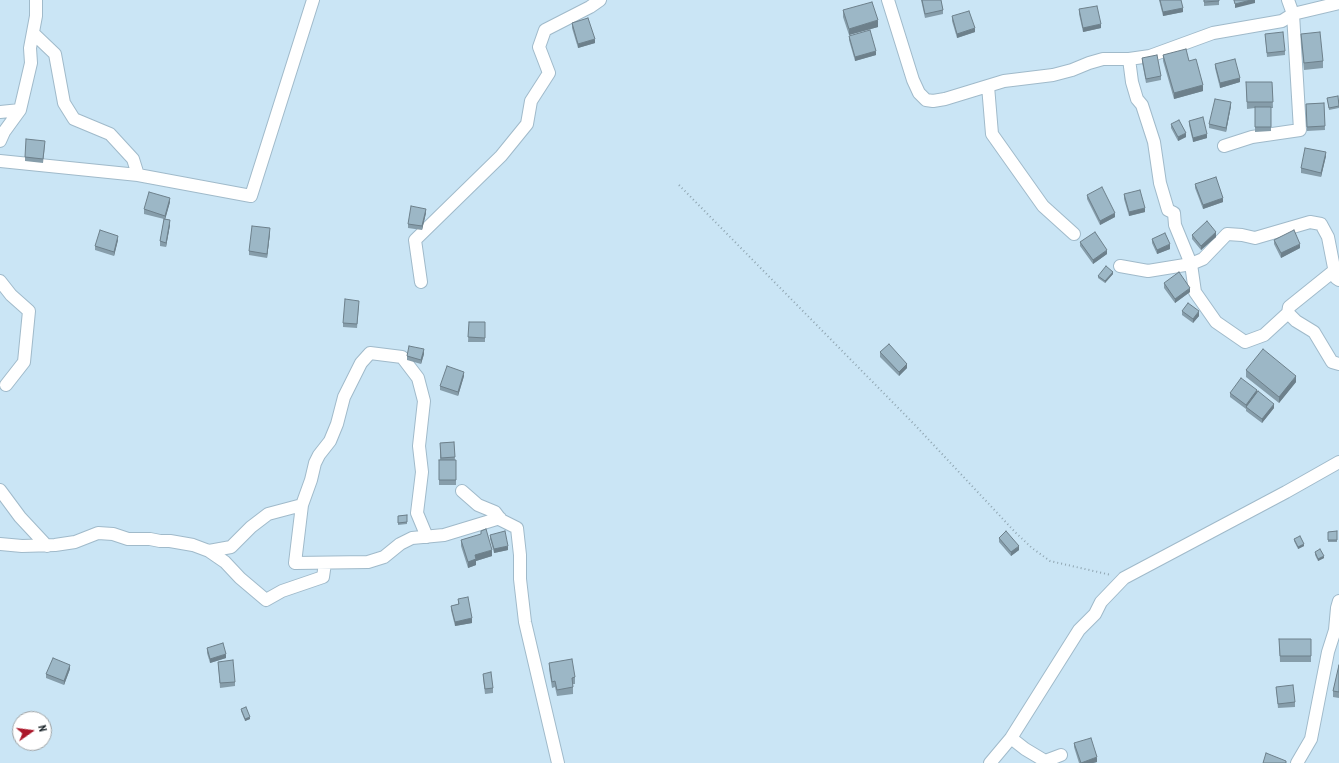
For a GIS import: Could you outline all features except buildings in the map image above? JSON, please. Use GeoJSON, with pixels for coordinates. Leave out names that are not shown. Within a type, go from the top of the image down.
{"type":"FeatureCollection","features":[{"type":"Feature","properties":{"kind":"street"},"geometry":{"type":"LineString","coordinates":[[0,141],[3,129],[20,110],[31,63],[30,48],[36,16],[36,0]]}},
{"type":"Feature","properties":{"kind":"street"},"geometry":{"type":"LineString","coordinates":[[0,161],[138,175],[251,196],[313,0]]}},
{"type":"Feature","properties":{"kind":"street"},"geometry":{"type":"LineString","coordinates":[[421,282],[416,240],[501,156],[527,124],[531,100],[549,73],[539,47],[545,30],[590,7],[600,0]]}},
{"type":"Feature","properties":{"kind":"street"},"geometry":{"type":"LineString","coordinates":[[888,0],[913,80],[919,93],[926,100],[933,101],[945,99],[1004,81],[1072,70],[1103,59],[1129,59],[1150,56],[1213,33],[1282,21],[1293,14],[1339,3]]}},
{"type":"Feature","properties":{"kind":"street"},"geometry":{"type":"LineString","coordinates":[[1224,146],[1252,137],[1300,130],[1293,14],[1288,0]]}},
{"type":"Feature","properties":{"kind":"street"},"geometry":{"type":"LineString","coordinates":[[33,33],[55,54],[64,103],[74,119],[110,134],[133,159],[138,175]]}},
{"type":"Feature","properties":{"kind":"street"},"geometry":{"type":"LineString","coordinates":[[1120,266],[1148,271],[1191,264],[1203,259],[1227,234],[1255,238],[1310,222],[1321,224],[1328,237],[1337,275],[1289,306],[1288,313],[1264,335],[1245,342],[1216,322],[1196,292],[1191,264],[1175,225],[1174,213],[1168,210],[1160,183],[1154,142],[1142,105],[1137,99],[1132,82],[1129,59]]}},
{"type":"Feature","properties":{"kind":"street"},"geometry":{"type":"LineString","coordinates":[[988,86],[992,134],[1043,206],[1074,234]]}},
{"type":"Feature","properties":{"kind":"street"},"geometry":{"type":"LineString","coordinates":[[0,112],[20,110]]}},
{"type":"Feature","properties":{"kind":"street"},"geometry":{"type":"LineString","coordinates":[[0,281],[11,295],[29,310],[24,362],[6,385]]}},
{"type":"Feature","properties":{"kind":"street"},"geometry":{"type":"LineString","coordinates":[[1288,313],[1296,321],[1314,332],[1332,362],[1339,364]]}},
{"type":"Feature","properties":{"kind":"street"},"geometry":{"type":"LineString","coordinates":[[427,537],[417,513],[422,472],[419,446],[424,401],[418,378],[402,357],[370,354],[361,363],[344,396],[337,424],[330,441],[319,455],[315,463],[311,480],[302,505],[295,563],[368,562],[384,557],[400,544],[412,538],[427,537],[444,535],[500,518]]}},
{"type":"Feature","properties":{"kind":"street"},"geometry":{"type":"LineString","coordinates":[[990,763],[1012,738],[1079,630],[1095,614],[1100,602],[1124,578],[1286,492],[1339,462]]}},
{"type":"Feature","properties":{"kind":"street"},"geometry":{"type":"LineString","coordinates":[[0,490],[20,516],[47,546]]}},
{"type":"Feature","properties":{"kind":"street"},"geometry":{"type":"LineString","coordinates":[[462,490],[478,505],[495,512],[500,518],[517,528],[520,555],[520,579],[525,622],[558,763]]}},
{"type":"Feature","properties":{"kind":"street"},"geometry":{"type":"LineString","coordinates":[[209,551],[231,547],[250,527],[268,514],[302,505]]}},
{"type":"Feature","properties":{"kind":"street"},"geometry":{"type":"LineString","coordinates":[[0,544],[47,546],[75,542],[98,533],[113,534],[128,539],[150,539],[193,545],[209,551],[225,562],[240,578],[266,600],[282,591],[324,577],[325,563]]}},
{"type":"Feature","properties":{"kind":"street"},"geometry":{"type":"LineString","coordinates":[[1297,763],[1311,739],[1328,652],[1335,630],[1339,601]]}},
{"type":"Feature","properties":{"kind":"street"},"geometry":{"type":"LineString","coordinates":[[1012,738],[1025,749],[1045,761],[1061,755]]}},
{"type":"Feature","properties":{"kind":"path"},"geometry":{"type":"LineString","coordinates":[[679,185],[914,424],[1016,533],[1032,548],[1050,561],[1124,578]]}}]}
